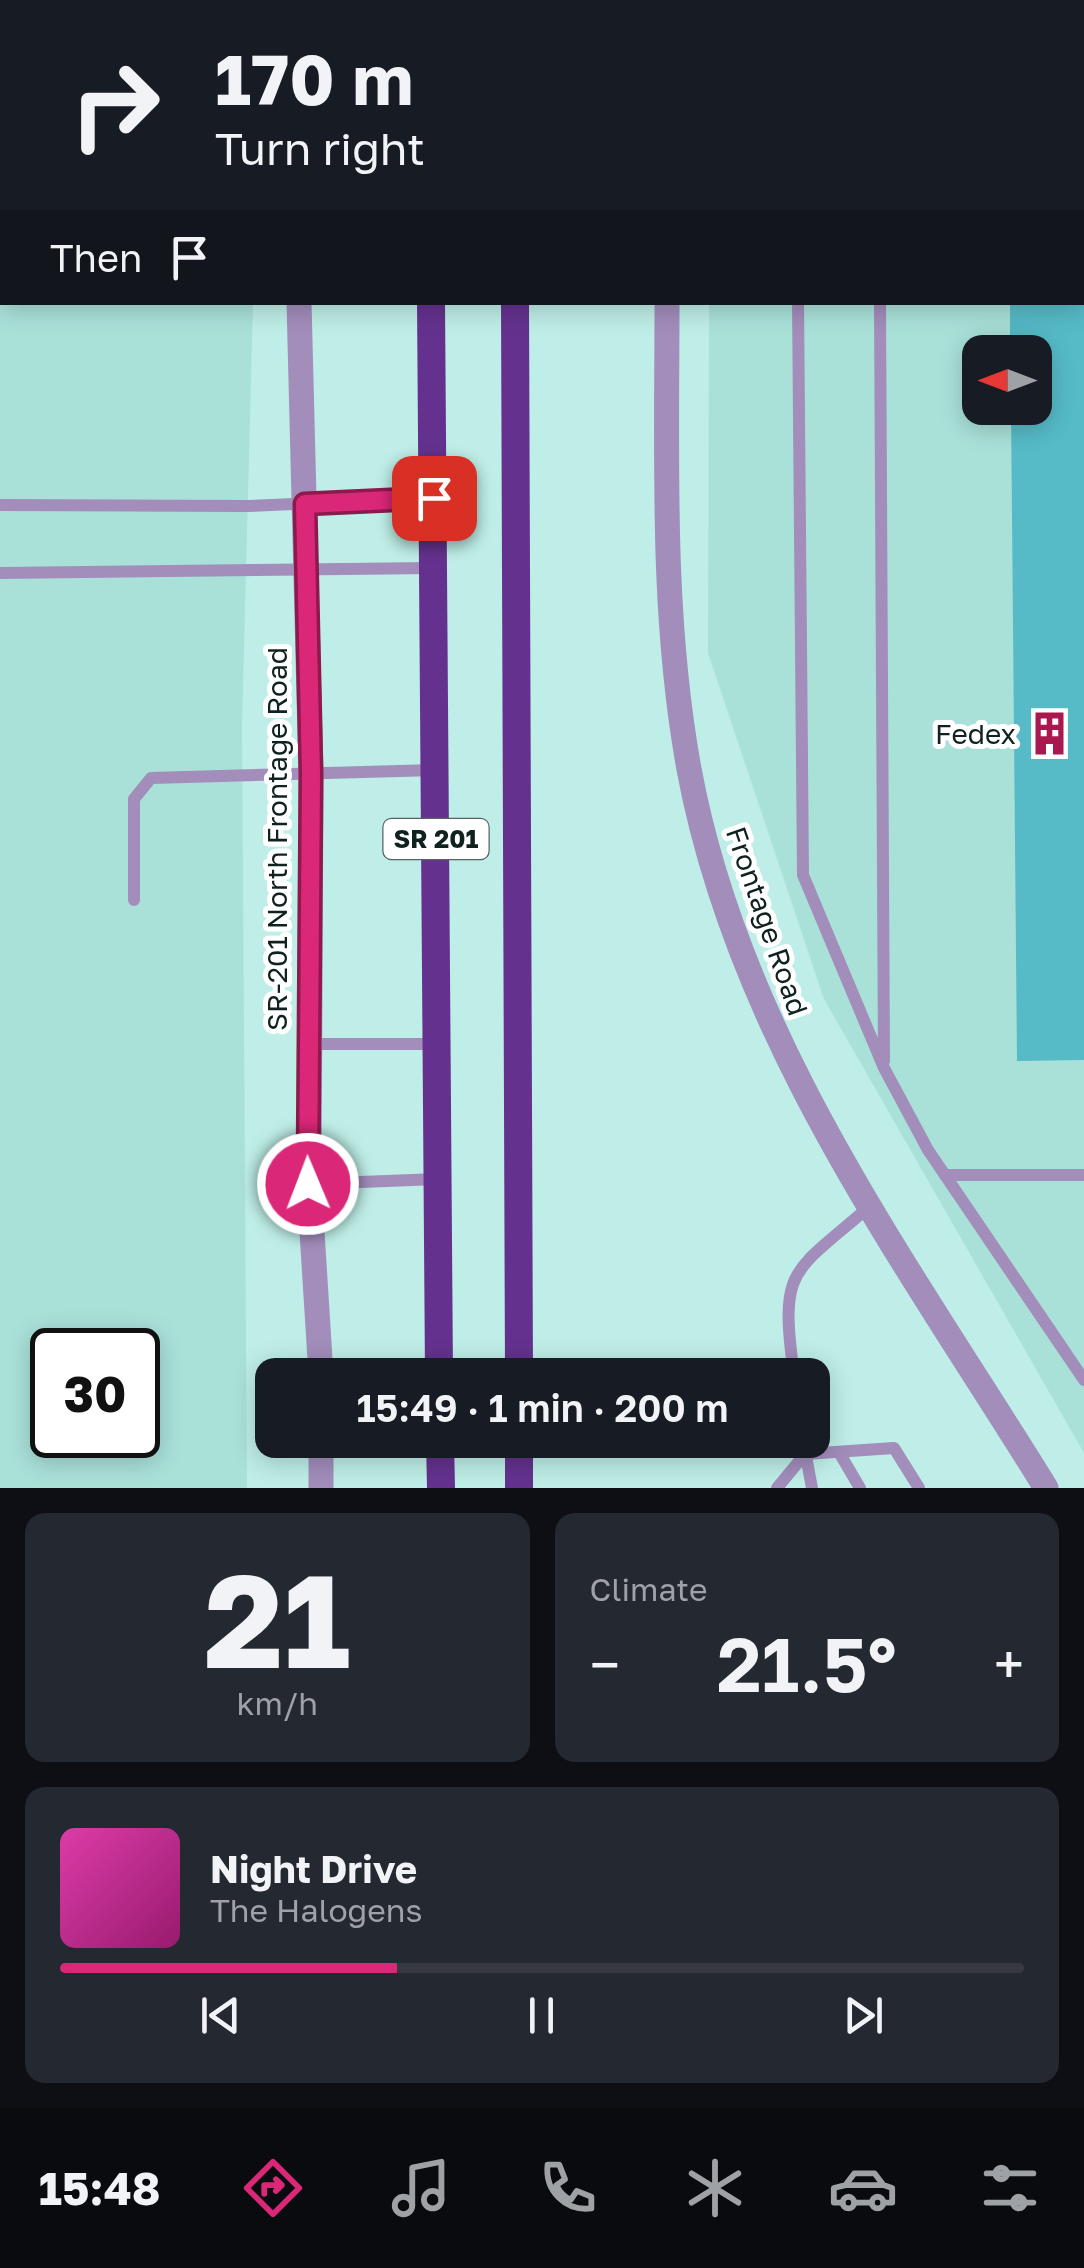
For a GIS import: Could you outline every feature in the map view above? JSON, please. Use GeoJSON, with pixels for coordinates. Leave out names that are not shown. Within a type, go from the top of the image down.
{"type":"FeatureCollection","features":[{"type":"Feature","properties":{"kind":"highway","name":"SR 201"},"geometry":{"type":"LineString","coordinates":[[431,305],[439,1358]]}},
{"type":"Feature","properties":{"kind":"highway","name":"SR 201"},"geometry":{"type":"LineString","coordinates":[[515,305],[519,1358]]}},
{"type":"Feature","properties":{"kind":"highway"},"geometry":{"type":"LineString","coordinates":[[440,1458],[441,1488]]}},
{"type":"Feature","properties":{"kind":"highway"},"geometry":{"type":"LineString","coordinates":[[519,1458],[519,1488]]}},
{"type":"Feature","properties":{"kind":"street","name":"SR-201 North Frontage Road"},"geometry":{"type":"LineString","coordinates":[[298,305],[311,774],[306,1044],[308,1184],[321,1358]]}},
{"type":"Feature","properties":{"kind":"street","name":"Frontage Road"},"geometry":{"type":"LineString","coordinates":[[666,305],[670,618],[682,726],[700,821],[756,993],[805,1097],[1046,1488]]}},
{"type":"Feature","properties":{"kind":"street"},"geometry":{"type":"LineString","coordinates":[[320,1488],[321,1458]]}},
{"type":"Feature","properties":{"kind":"lane"},"geometry":{"type":"LineString","coordinates":[[798,305],[803,875],[884,1068],[945,1175],[1084,1380]]}},
{"type":"Feature","properties":{"kind":"lane"},"geometry":{"type":"LineString","coordinates":[[880,305],[884,1068]]}},
{"type":"Feature","properties":{"kind":"lane"},"geometry":{"type":"LineString","coordinates":[[0,506],[305,504],[434,498]]}},
{"type":"Feature","properties":{"kind":"lane"},"geometry":{"type":"LineString","coordinates":[[0,573],[435,568]]}},
{"type":"Feature","properties":{"kind":"lane"},"geometry":{"type":"LineString","coordinates":[[134,900],[134,799],[151,778],[436,770]]}},
{"type":"Feature","properties":{"kind":"lane"},"geometry":{"type":"LineString","coordinates":[[306,1044],[438,1044]]}},
{"type":"Feature","properties":{"kind":"lane"},"geometry":{"type":"LineString","coordinates":[[945,1175],[1084,1175]]}},
{"type":"Feature","properties":{"kind":"lane"},"geometry":{"type":"LineString","coordinates":[[308,1184],[438,1179]]}},
{"type":"Feature","properties":{"kind":"lane"},"geometry":{"type":"LineString","coordinates":[[792,1358],[785,1311],[795,1271],[870,1206]]}},
{"type":"Feature","properties":{"kind":"lane"},"geometry":{"type":"LineString","coordinates":[[830,1452],[894,1448],[919,1488]]}},
{"type":"Feature","properties":{"kind":"lane"},"geometry":{"type":"LineString","coordinates":[[840,1454],[860,1488]]}},
{"type":"Feature","properties":{"kind":"lane"},"geometry":{"type":"LineString","coordinates":[[777,1488],[797,1458]]}},
{"type":"Feature","properties":{"kind":"lane"},"geometry":{"type":"LineString","coordinates":[[806,1458],[812,1488]]}},
{"type":"Feature","properties":{"kind":"shaded area"},"geometry":{"type":"Polygon","coordinates":[[[0,305],[253,305],[242,725],[247,1488],[0,1488],[0,305]]]}},
{"type":"Feature","properties":{"kind":"shaded area"},"geometry":{"type":"Polygon","coordinates":[[[709,305],[1084,305],[1084,1453],[824,999],[708,653],[709,305]]]}},
{"type":"Feature","properties":{"kind":"building","name":"Fedex"},"geometry":{"type":"Polygon","coordinates":[[[1010,305],[1084,305],[1084,1060],[1017,1061],[1011,425],[1052,425],[1052,335],[1010,335],[1010,305]]]}},
{"type":"Feature","properties":{"kind":"place","name":"Fedex"},"geometry":{"type":"Point","coordinates":[1049,734]}},
{"type":"Feature","properties":{"kind":"route"},"geometry":{"type":"LineString","coordinates":[[308,1184],[306,1044],[311,774],[305,504],[434,498]]}}]}
